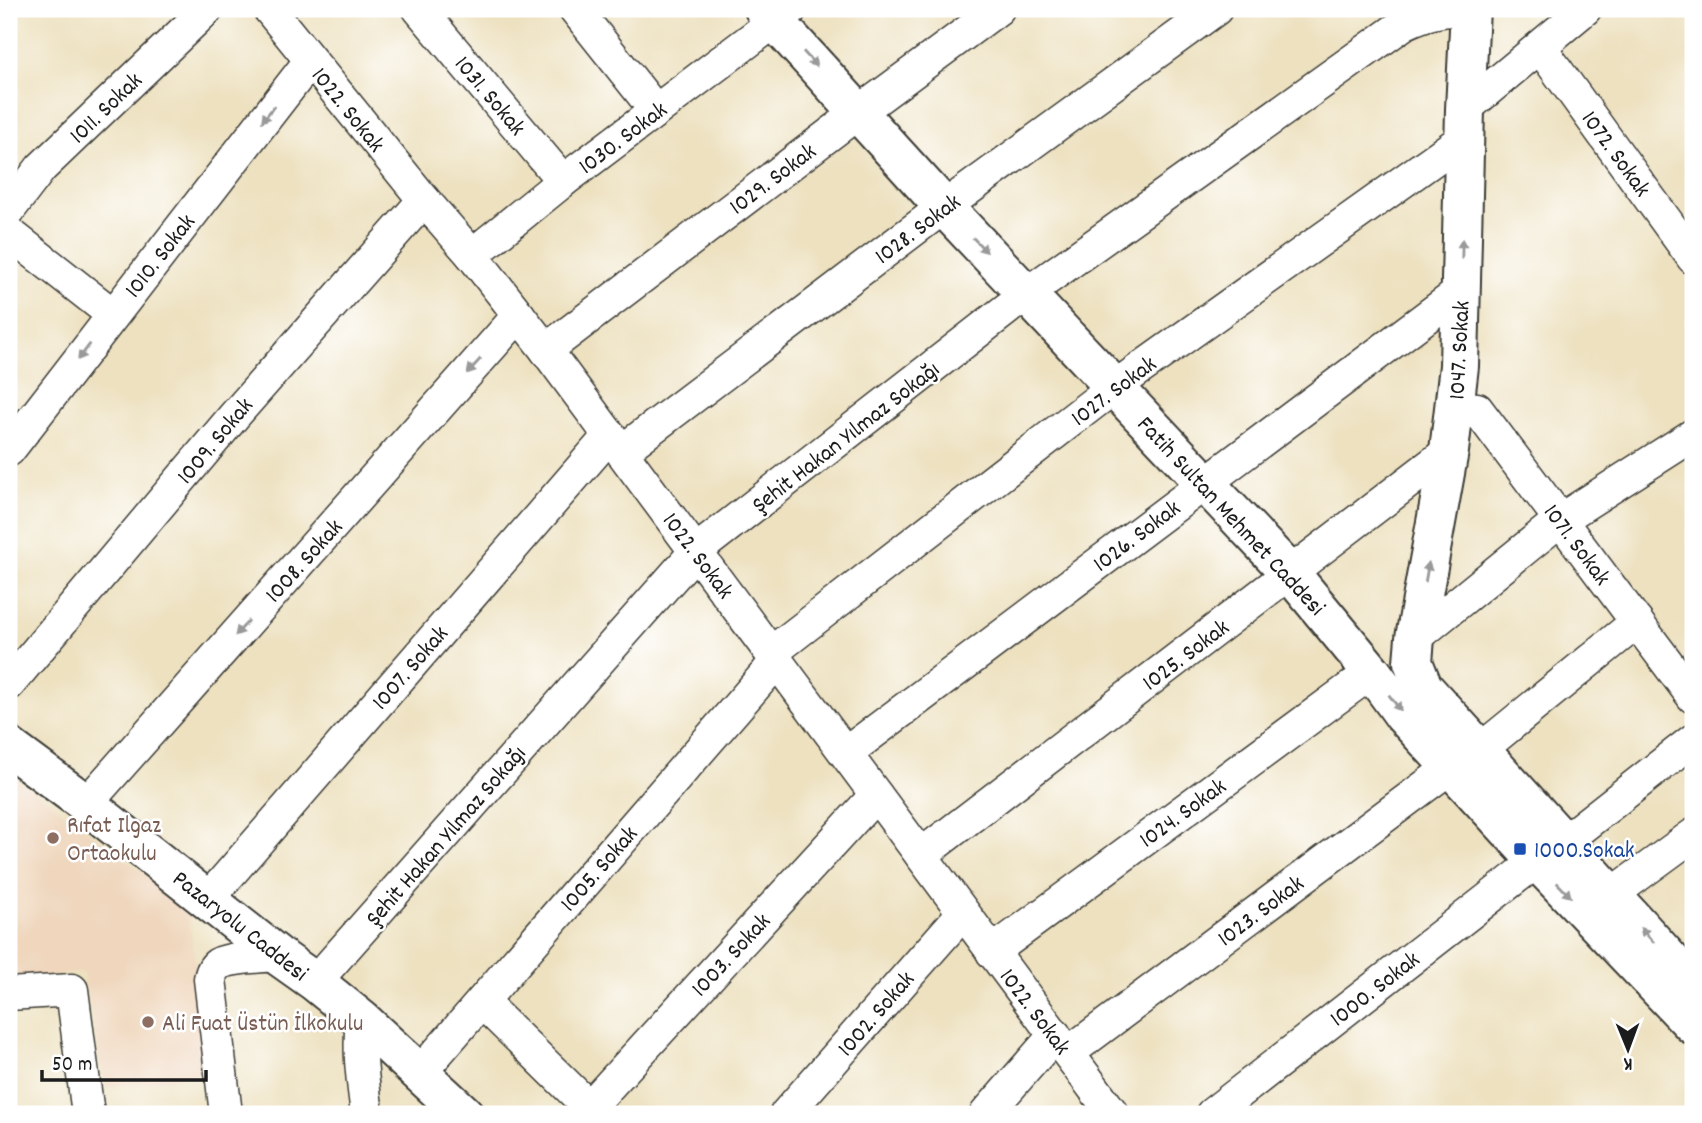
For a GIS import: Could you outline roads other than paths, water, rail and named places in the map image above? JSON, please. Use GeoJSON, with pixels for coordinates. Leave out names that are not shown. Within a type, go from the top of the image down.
{"type":"FeatureCollection","features":[{"type":"Feature","properties":{"kind":"main road","name":"1047. Sokak"},"geometry":{"type":"LineString","coordinates":[[1423,687],[1413,662],[1415,638],[1449,452],[1459,366],[1464,124],[1470,9]]}},
{"type":"Feature","properties":{"kind":"main road","name":"Fatih Sultan Mehmet Caddesi"},"geometry":{"type":"LineString","coordinates":[[777,13],[859,112],[944,207],[1290,574],[1404,716],[1466,759]]}},
{"type":"Feature","properties":{"kind":"main road","name":"Fatih Sultan Mehmet Caddesi"},"geometry":{"type":"LineString","coordinates":[[1423,687],[1466,759],[1550,851],[1693,1026]]}},
{"type":"Feature","properties":{"kind":"main road","name":"Pazaryolu Caddesi"},"geometry":{"type":"LineString","coordinates":[[9,747],[315,982],[362,1020],[464,1114]]}},
{"type":"Feature","properties":{"kind":"main road","name":"Fatih Sultan Mehmet Caddesi"},"geometry":{"type":"LineString","coordinates":[[1550,851],[1611,895],[1693,985]]}},
{"type":"Feature","properties":{"kind":"street","name":"1011. Sokak"},"geometry":{"type":"LineString","coordinates":[[9,210],[41,168],[207,9]]}},
{"type":"Feature","properties":{"kind":"street","name":"1022. Sokak"},"geometry":{"type":"LineString","coordinates":[[269,9],[547,350],[1113,1114]]}},
{"type":"Feature","properties":{"kind":"street","name":"1031. Sokak"},"geometry":{"type":"LineString","coordinates":[[419,9],[564,181]]}},
{"type":"Feature","properties":{"kind":"street"},"geometry":{"type":"LineString","coordinates":[[575,9],[656,111]]}},
{"type":"Feature","properties":{"kind":"street","name":"1029. Sokak"},"geometry":{"type":"LineString","coordinates":[[547,350],[998,9]]}},
{"type":"Feature","properties":{"kind":"street","name":"1028. Sokak"},"geometry":{"type":"LineString","coordinates":[[616,443],[1216,9]]}},
{"type":"Feature","properties":{"kind":"street","name":"Şehit Hakan Yılmaz Sokağı"},"geometry":{"type":"LineString","coordinates":[[315,982],[696,551],[1026,294],[1405,23],[1424,14],[1447,9],[1470,9]]}},
{"type":"Feature","properties":{"kind":"street","name":"1027. Sokak"},"geometry":{"type":"LineString","coordinates":[[774,657],[1113,388],[1464,124],[1540,47],[1585,9]]}},
{"type":"Feature","properties":{"kind":"street","name":"1030. Sokak"},"geometry":{"type":"LineString","coordinates":[[472,255],[777,13]]}},
{"type":"Feature","properties":{"kind":"street","name":"1072. Sokak"},"geometry":{"type":"LineString","coordinates":[[1540,47],[1693,258]]}},
{"type":"Feature","properties":{"kind":"street","name":"1010. Sokak"},"geometry":{"type":"LineString","coordinates":[[9,450],[310,61]]}},
{"type":"Feature","properties":{"kind":"street","name":"1009. Sokak"},"geometry":{"type":"LineString","coordinates":[[9,684],[234,416],[424,200]]}},
{"type":"Feature","properties":{"kind":"street"},"geometry":{"type":"LineString","coordinates":[[9,233],[112,314]]}},
{"type":"Feature","properties":{"kind":"street","name":"1026. Sokak"},"geometry":{"type":"LineString","coordinates":[[846,754],[1461,291]]}},
{"type":"Feature","properties":{"kind":"street","name":"1008. Sokak"},"geometry":{"type":"LineString","coordinates":[[86,804],[519,315]]}},
{"type":"Feature","properties":{"kind":"street","name":"1071. Sokak"},"geometry":{"type":"LineString","coordinates":[[1455,407],[1477,408],[1693,697]]}},
{"type":"Feature","properties":{"kind":"street"},"geometry":{"type":"LineString","coordinates":[[1415,638],[1560,520],[1693,435]]}},
{"type":"Feature","properties":{"kind":"street","name":"1007. Sokak"},"geometry":{"type":"LineString","coordinates":[[208,899],[616,443]]}},
{"type":"Feature","properties":{"kind":"street","name":"1025. Sokak"},"geometry":{"type":"LineString","coordinates":[[921,855],[1449,452]]}},
{"type":"Feature","properties":{"kind":"street","name":"1023. Sokak"},"geometry":{"type":"LineString","coordinates":[[986,1114],[1061,1044],[1466,759],[1637,622]]}},
{"type":"Feature","properties":{"kind":"street","name":"1005. Sokak"},"geometry":{"type":"LineString","coordinates":[[419,1074],[774,657]]}},
{"type":"Feature","properties":{"kind":"street","name":"1024. Sokak"},"geometry":{"type":"LineString","coordinates":[[992,951],[1371,672]]}},
{"type":"Feature","properties":{"kind":"street","name":"1000. Sokak"},"geometry":{"type":"LineString","coordinates":[[1212,1114],[1693,740]]}},
{"type":"Feature","properties":{"kind":"street","name":"1003. Sokak"},"geometry":{"type":"LineString","coordinates":[[586,1111],[876,795]]}},
{"type":"Feature","properties":{"kind":"street"},"geometry":{"type":"LineString","coordinates":[[1611,895],[1693,835]]}},
{"type":"Feature","properties":{"kind":"street","name":"1002. Sokak"},"geometry":{"type":"LineString","coordinates":[[786,1114],[963,912]]}},
{"type":"Feature","properties":{"kind":"street"},"geometry":{"type":"LineString","coordinates":[[226,1114],[210,979],[212,970],[218,964],[277,955]]}},
{"type":"Feature","properties":{"kind":"street"},"geometry":{"type":"LineString","coordinates":[[9,994],[72,990],[88,1114]]}},
{"type":"Feature","properties":{"kind":"street"},"geometry":{"type":"LineString","coordinates":[[482,1002],[586,1111]]}},
{"type":"Feature","properties":{"kind":"street"},"geometry":{"type":"LineString","coordinates":[[362,1020],[359,1042],[367,1114]]}},
{"type":"Feature","properties":{"kind":"place","name":"Rıfat Ilgaz Ortaokulu"},"geometry":{"type":"Point","coordinates":[53,838]}},
{"type":"Feature","properties":{"kind":"place","name":"1000.Sokak"},"geometry":{"type":"Point","coordinates":[1520,849]}},
{"type":"Feature","properties":{"kind":"place","name":"Ali Fuat Üstün İlkokulu"},"geometry":{"type":"Point","coordinates":[148,1022]}}]}
